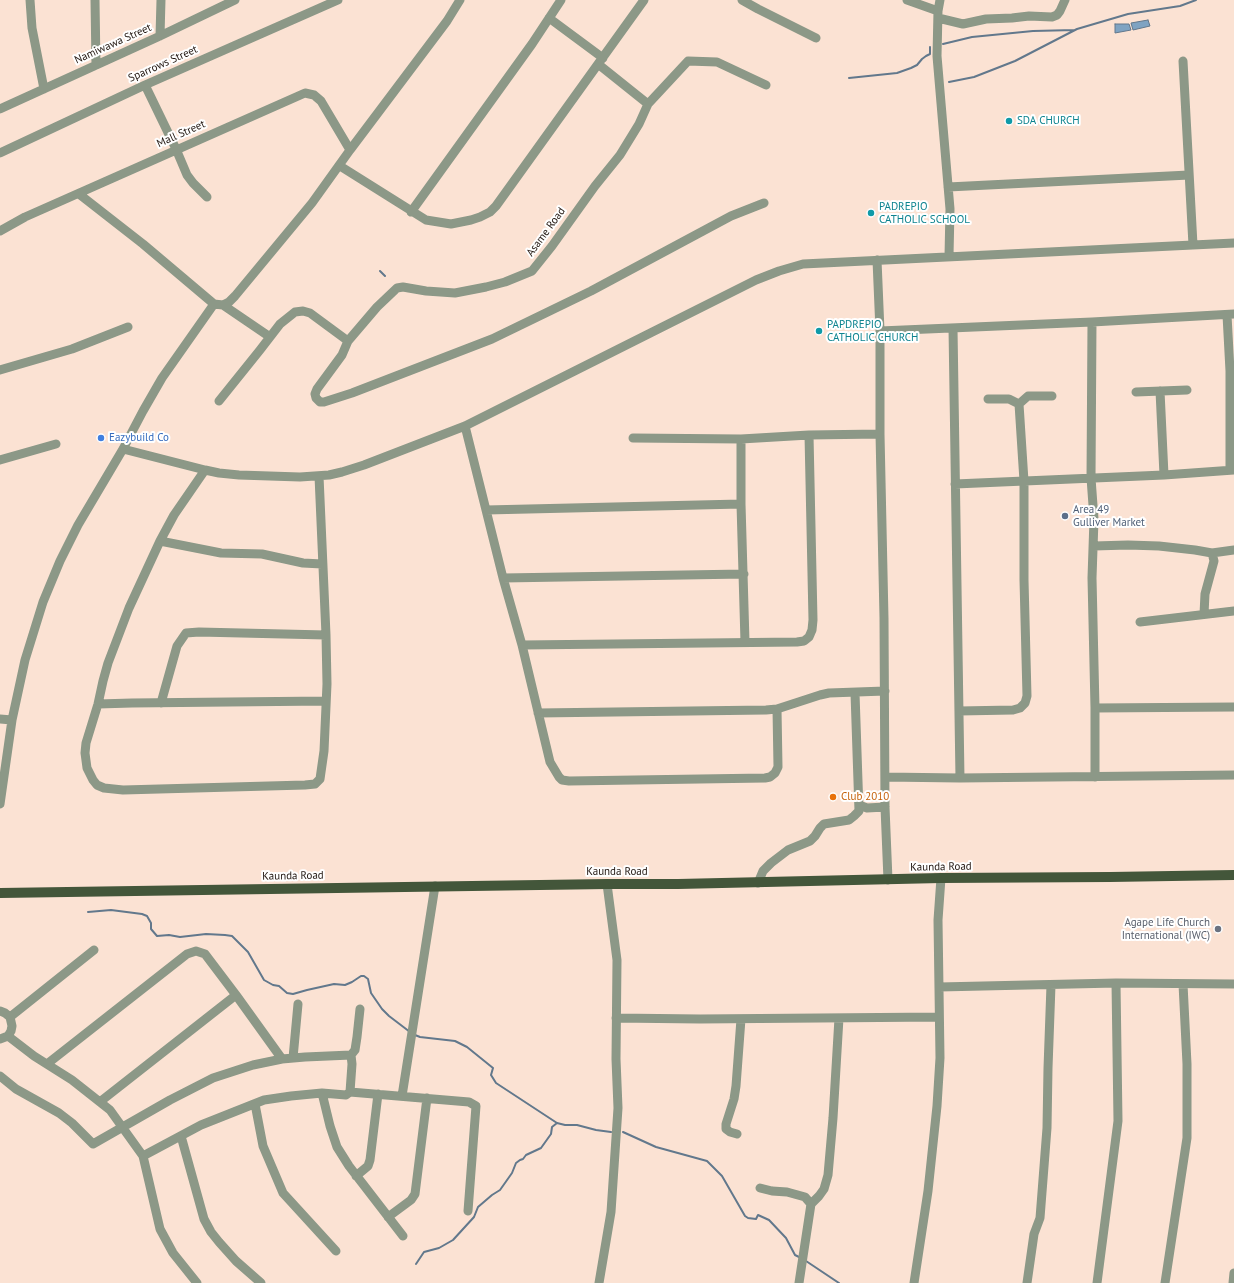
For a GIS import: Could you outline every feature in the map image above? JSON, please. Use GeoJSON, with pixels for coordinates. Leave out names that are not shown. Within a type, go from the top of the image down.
{"type":"FeatureCollection","features":[{"type":"Feature","properties":{"kind":"main road","name":"Kaunda Road"},"geometry":{"type":"LineString","coordinates":[[0,893],[941,878],[1110,878],[1234,875]]}},
{"type":"Feature","properties":{"kind":"street"},"geometry":{"type":"LineString","coordinates":[[30,0],[32,28],[44,89]]}},
{"type":"Feature","properties":{"kind":"street"},"geometry":{"type":"LineString","coordinates":[[95,0],[96,65]]}},
{"type":"Feature","properties":{"kind":"street"},"geometry":{"type":"LineString","coordinates":[[160,36],[161,0]]}},
{"type":"Feature","properties":{"kind":"street","name":"Namiwawa Street"},"geometry":{"type":"LineString","coordinates":[[0,109],[160,36],[234,0]]}},
{"type":"Feature","properties":{"kind":"street","name":"Sparrows Street"},"geometry":{"type":"LineString","coordinates":[[0,153],[145,85],[338,0]]}},
{"type":"Feature","properties":{"kind":"street"},"geometry":{"type":"LineString","coordinates":[[0,804],[12,720],[25,660],[43,602],[60,561],[78,525],[123,449],[143,411],[162,378],[218,305],[229,302],[248,282],[278,243],[312,203],[350,150],[448,21],[460,0]]}},
{"type":"Feature","properties":{"kind":"street"},"geometry":{"type":"LineString","coordinates":[[411,212],[532,44],[561,0]]}},
{"type":"Feature","properties":{"kind":"street"},"geometry":{"type":"LineString","coordinates":[[340,166],[411,212],[426,220],[451,224],[471,220],[490,212],[496,206],[644,0]]}},
{"type":"Feature","properties":{"kind":"street"},"geometry":{"type":"LineString","coordinates":[[742,0],[816,38]]}},
{"type":"Feature","properties":{"kind":"street"},"geometry":{"type":"LineString","coordinates":[[907,0],[938,15],[963,24],[986,18],[1012,18],[1029,16],[1052,17],[1060,12],[1066,0]]}},
{"type":"Feature","properties":{"kind":"street"},"geometry":{"type":"LineString","coordinates":[[940,0],[937,56],[950,209],[949,256]]}},
{"type":"Feature","properties":{"kind":"street"},"geometry":{"type":"LineString","coordinates":[[549,18],[601,61],[648,104],[688,61],[717,62],[766,85]]}},
{"type":"Feature","properties":{"kind":"street"},"geometry":{"type":"LineString","coordinates":[[1183,61],[1193,245]]}},
{"type":"Feature","properties":{"kind":"street"},"geometry":{"type":"LineString","coordinates":[[145,85],[187,175],[192,183],[207,197]]}},
{"type":"Feature","properties":{"kind":"street","name":"Mall Street"},"geometry":{"type":"LineString","coordinates":[[0,231],[25,217],[301,94],[309,93],[321,101],[350,150]]}},
{"type":"Feature","properties":{"kind":"street","name":"Asame Road"},"geometry":{"type":"LineString","coordinates":[[348,341],[377,307],[397,288],[403,287],[434,292],[455,293],[505,282],[532,271],[620,154],[639,124],[648,104]]}},
{"type":"Feature","properties":{"kind":"street"},"geometry":{"type":"LineString","coordinates":[[948,186],[1189,175]]}},
{"type":"Feature","properties":{"kind":"street"},"geometry":{"type":"LineString","coordinates":[[78,194],[143,244],[218,305],[270,337]]}},
{"type":"Feature","properties":{"kind":"street"},"geometry":{"type":"LineString","coordinates":[[219,401],[284,320],[295,312],[303,311],[310,313],[348,341],[342,355],[317,389],[315,394],[316,398],[320,402],[324,402],[352,393],[492,339],[591,291],[731,216],[764,203]]}},
{"type":"Feature","properties":{"kind":"street"},"geometry":{"type":"LineString","coordinates":[[123,449],[205,470],[240,475],[319,476],[342,472],[359,467],[465,426],[756,280],[803,264],[1234,243]]}},
{"type":"Feature","properties":{"kind":"street"},"geometry":{"type":"LineString","coordinates":[[876,260],[880,331],[880,434],[885,691],[885,807],[888,880]]}},
{"type":"Feature","properties":{"kind":"street"},"geometry":{"type":"LineString","coordinates":[[880,331],[1092,322],[1230,314],[1232,470],[1164,475],[955,484]]}},
{"type":"Feature","properties":{"kind":"street"},"geometry":{"type":"LineString","coordinates":[[1092,322],[1091,478],[1094,520],[1092,578],[1095,777]]}},
{"type":"Feature","properties":{"kind":"street"},"geometry":{"type":"LineString","coordinates":[[0,370],[72,349],[128,327]]}},
{"type":"Feature","properties":{"kind":"street"},"geometry":{"type":"LineString","coordinates":[[953,328],[960,778]]}},
{"type":"Feature","properties":{"kind":"street"},"geometry":{"type":"LineString","coordinates":[[1136,392],[1187,390]]}},
{"type":"Feature","properties":{"kind":"street"},"geometry":{"type":"LineString","coordinates":[[1160,391],[1164,475]]}},
{"type":"Feature","properties":{"kind":"street"},"geometry":{"type":"LineString","coordinates":[[1019,404],[1028,396],[1052,396]]}},
{"type":"Feature","properties":{"kind":"street"},"geometry":{"type":"LineString","coordinates":[[988,399],[1009,399],[1019,404]]}},
{"type":"Feature","properties":{"kind":"street"},"geometry":{"type":"LineString","coordinates":[[959,711],[1013,710],[1020,708],[1027,696],[1024,580],[1024,481],[1019,404]]}},
{"type":"Feature","properties":{"kind":"street"},"geometry":{"type":"LineString","coordinates":[[465,426],[503,578],[522,645],[550,762],[558,777],[562,780],[569,781],[701,780],[770,777],[778,768],[777,709]]}},
{"type":"Feature","properties":{"kind":"street"},"geometry":{"type":"LineString","coordinates":[[633,438],[741,439],[809,435],[880,434]]}},
{"type":"Feature","properties":{"kind":"street"},"geometry":{"type":"LineString","coordinates":[[522,645],[804,641],[809,637],[812,630],[809,435]]}},
{"type":"Feature","properties":{"kind":"street"},"geometry":{"type":"LineString","coordinates":[[741,439],[741,504],[745,642]]}},
{"type":"Feature","properties":{"kind":"street"},"geometry":{"type":"LineString","coordinates":[[0,460],[56,444]]}},
{"type":"Feature","properties":{"kind":"street"},"geometry":{"type":"LineString","coordinates":[[205,470],[174,515],[160,541],[114,647],[103,681],[98,704],[86,743],[85,753],[87,768],[93,780],[97,785],[104,788],[123,790],[315,784],[320,779],[324,751],[326,636],[319,476]]}},
{"type":"Feature","properties":{"kind":"street"},"geometry":{"type":"LineString","coordinates":[[486,510],[741,504]]}},
{"type":"Feature","properties":{"kind":"street"},"geometry":{"type":"LineString","coordinates":[[160,541],[221,552],[262,554],[304,563],[322,564]]}},
{"type":"Feature","properties":{"kind":"street"},"geometry":{"type":"LineString","coordinates":[[1094,546],[1152,546],[1212,553],[1234,550]]}},
{"type":"Feature","properties":{"kind":"street"},"geometry":{"type":"LineString","coordinates":[[1204,614],[1205,594],[1214,561],[1212,553]]}},
{"type":"Feature","properties":{"kind":"street"},"geometry":{"type":"LineString","coordinates":[[503,578],[744,574]]}},
{"type":"Feature","properties":{"kind":"street"},"geometry":{"type":"LineString","coordinates":[[1140,622],[1234,611]]}},
{"type":"Feature","properties":{"kind":"street"},"geometry":{"type":"LineString","coordinates":[[161,703],[178,646],[181,639],[186,634],[199,632],[326,636]]}},
{"type":"Feature","properties":{"kind":"street"},"geometry":{"type":"LineString","coordinates":[[538,713],[777,709],[829,693],[885,691]]}},
{"type":"Feature","properties":{"kind":"street"},"geometry":{"type":"LineString","coordinates":[[758,882],[763,871],[771,863],[788,850],[810,841],[824,824],[849,820],[859,811],[855,693]]}},
{"type":"Feature","properties":{"kind":"street"},"geometry":{"type":"LineString","coordinates":[[98,704],[326,701]]}},
{"type":"Feature","properties":{"kind":"street"},"geometry":{"type":"LineString","coordinates":[[1095,708],[1234,707]]}},
{"type":"Feature","properties":{"kind":"street"},"geometry":{"type":"LineString","coordinates":[[0,719],[12,720]]}},
{"type":"Feature","properties":{"kind":"street"},"geometry":{"type":"LineString","coordinates":[[885,777],[960,778],[1234,775]]}},
{"type":"Feature","properties":{"kind":"street"},"geometry":{"type":"LineString","coordinates":[[859,805],[866,808],[885,807]]}},
{"type":"Feature","properties":{"kind":"street"},"geometry":{"type":"LineString","coordinates":[[914,1283],[928,1191],[935,1130],[939,1065],[938,920],[941,878]]}},
{"type":"Feature","properties":{"kind":"street"},"geometry":{"type":"LineString","coordinates":[[598,1283],[611,1212],[618,1108],[616,1080],[617,960],[607,884]]}},
{"type":"Feature","properties":{"kind":"street"},"geometry":{"type":"LineString","coordinates":[[402,1096],[435,886]]}},
{"type":"Feature","properties":{"kind":"street"},"geometry":{"type":"LineString","coordinates":[[10,1017],[94,950]]}},
{"type":"Feature","properties":{"kind":"street"},"geometry":{"type":"LineString","coordinates":[[47,1064],[187,954],[196,951],[204,954],[236,995],[282,1059]]}},
{"type":"Feature","properties":{"kind":"street"},"geometry":{"type":"LineString","coordinates":[[939,987],[1116,983],[1234,984]]}},
{"type":"Feature","properties":{"kind":"street"},"geometry":{"type":"LineString","coordinates":[[1097,1283],[1118,1121],[1116,983]]}},
{"type":"Feature","properties":{"kind":"street"},"geometry":{"type":"LineString","coordinates":[[1165,1283],[1186,1138],[1187,1064],[1183,984]]}},
{"type":"Feature","properties":{"kind":"street"},"geometry":{"type":"LineString","coordinates":[[1026,1283],[1034,1234],[1040,1218],[1047,1128],[1051,985]]}},
{"type":"Feature","properties":{"kind":"street"},"geometry":{"type":"LineString","coordinates":[[101,1101],[236,995]]}},
{"type":"Feature","properties":{"kind":"street"},"geometry":{"type":"LineString","coordinates":[[293,1058],[298,1004]]}},
{"type":"Feature","properties":{"kind":"street"},"geometry":{"type":"LineString","coordinates":[[350,1092],[352,1064],[351,1055],[354,1050],[357,1037],[360,1009]]}},
{"type":"Feature","properties":{"kind":"street"},"geometry":{"type":"LineString","coordinates":[[0,1011],[10,1017],[12,1026],[11,1031],[4,1037],[72,1080],[101,1101],[110,1110],[143,1156],[160,1229],[173,1253],[197,1283]]}},
{"type":"Feature","properties":{"kind":"street"},"geometry":{"type":"LineString","coordinates":[[616,1018],[741,1019],[939,1017]]}},
{"type":"Feature","properties":{"kind":"street"},"geometry":{"type":"LineString","coordinates":[[799,1283],[811,1204],[824,1189],[828,1175],[839,1018]]}},
{"type":"Feature","properties":{"kind":"street"},"geometry":{"type":"LineString","coordinates":[[737,1134],[726,1129],[726,1124],[734,1099],[736,1086],[741,1019]]}},
{"type":"Feature","properties":{"kind":"street"},"geometry":{"type":"LineString","coordinates":[[0,1076],[16,1089],[59,1113],[72,1123],[93,1144],[170,1100],[213,1078],[253,1065],[282,1059],[351,1055]]}},
{"type":"Feature","properties":{"kind":"street"},"geometry":{"type":"LineString","coordinates":[[143,1156],[201,1125],[264,1100],[322,1093],[346,1095],[350,1092],[469,1102],[476,1106],[468,1211]]}},
{"type":"Feature","properties":{"kind":"street"},"geometry":{"type":"LineString","coordinates":[[322,1093],[330,1126],[338,1147],[356,1176],[403,1236]]}},
{"type":"Feature","properties":{"kind":"street"},"geometry":{"type":"LineString","coordinates":[[356,1176],[368,1166],[370,1160],[378,1094]]}},
{"type":"Feature","properties":{"kind":"street"},"geometry":{"type":"LineString","coordinates":[[388,1217],[411,1200],[415,1194],[427,1098]]}},
{"type":"Feature","properties":{"kind":"street"},"geometry":{"type":"LineString","coordinates":[[255,1104],[263,1146],[282,1193],[336,1251]]}},
{"type":"Feature","properties":{"kind":"street"},"geometry":{"type":"LineString","coordinates":[[180,1136],[204,1219],[219,1242],[236,1261],[261,1283]]}},
{"type":"Feature","properties":{"kind":"street"},"geometry":{"type":"LineString","coordinates":[[760,1188],[772,1191],[787,1192],[805,1197],[811,1204]]}},
{"type":"Feature","properties":{"kind":"street"},"geometry":{"type":"LineString","coordinates":[[1233,1283],[1234,1273]]}},
{"type":"Feature","properties":{"kind":"water"},"geometry":{"type":"Polygon","coordinates":[[[1148,20],[1150,26],[1133,30],[1131,23],[1148,20]]]}},
{"type":"Feature","properties":{"kind":"water"},"geometry":{"type":"Polygon","coordinates":[[[1115,24],[1129,24],[1131,30],[1115,33],[1115,24]]]}},
{"type":"Feature","properties":{"kind":"waterway"},"geometry":{"type":"LineString","coordinates":[[949,82],[974,77],[1015,61],[1077,29],[1128,14],[1180,6],[1196,0]]}},
{"type":"Feature","properties":{"kind":"waterway"},"geometry":{"type":"LineString","coordinates":[[943,44],[972,37],[1033,31],[1075,30]]}},
{"type":"Feature","properties":{"kind":"waterway"},"geometry":{"type":"LineString","coordinates":[[849,78],[897,73],[911,68],[930,54],[930,47]]}},
{"type":"Feature","properties":{"kind":"waterway"},"geometry":{"type":"LineString","coordinates":[[380,271],[385,276]]}},
{"type":"Feature","properties":{"kind":"waterway"},"geometry":{"type":"LineString","coordinates":[[88,912],[111,910],[142,914],[147,916],[151,923],[151,929],[157,936],[169,935],[180,937],[206,934],[232,936],[248,952],[264,980],[273,985],[279,986],[287,993],[293,994],[334,984],[345,985],[361,976],[364,976],[368,979],[371,993],[382,1009],[410,1032]]}},
{"type":"Feature","properties":{"kind":"waterway"},"geometry":{"type":"LineString","coordinates":[[415,1035],[420,1037],[455,1041],[467,1047],[493,1068],[491,1075],[496,1083],[557,1123],[577,1125],[611,1132]]}},
{"type":"Feature","properties":{"kind":"waterway"},"geometry":{"type":"LineString","coordinates":[[416,1264],[424,1252],[439,1248],[453,1240],[474,1217],[478,1207],[500,1190],[512,1173],[516,1163],[523,1159],[526,1155],[541,1148],[551,1134],[552,1127],[557,1123]]}},
{"type":"Feature","properties":{"kind":"waterway"},"geometry":{"type":"LineString","coordinates":[[623,1132],[656,1147],[707,1161],[722,1176],[745,1216],[756,1219],[758,1215],[769,1220],[786,1238],[795,1255],[801,1258]]}},
{"type":"Feature","properties":{"kind":"waterway"},"geometry":{"type":"LineString","coordinates":[[806,1261],[839,1283]]}},
{"type":"Feature","properties":{"kind":"place","name":"SDA CHURCH"},"geometry":{"type":"Point","coordinates":[1009,121]}},
{"type":"Feature","properties":{"kind":"place","name":"PADREPIO CATHOLIC SCHOOL"},"geometry":{"type":"Point","coordinates":[871,213]}},
{"type":"Feature","properties":{"kind":"place","name":"PAPDREPIO CATHOLIC CHURCH"},"geometry":{"type":"Point","coordinates":[819,331]}},
{"type":"Feature","properties":{"kind":"place","name":"Eazybuild Co"},"geometry":{"type":"Point","coordinates":[101,438]}},
{"type":"Feature","properties":{"kind":"place","name":"Area 49 Gulliver Market"},"geometry":{"type":"Point","coordinates":[1065,516]}},
{"type":"Feature","properties":{"kind":"place","name":"Club 2010"},"geometry":{"type":"Point","coordinates":[833,797]}},
{"type":"Feature","properties":{"kind":"place","name":"Agape Life Church International (IWC)"},"geometry":{"type":"Point","coordinates":[1218,929]}}]}
